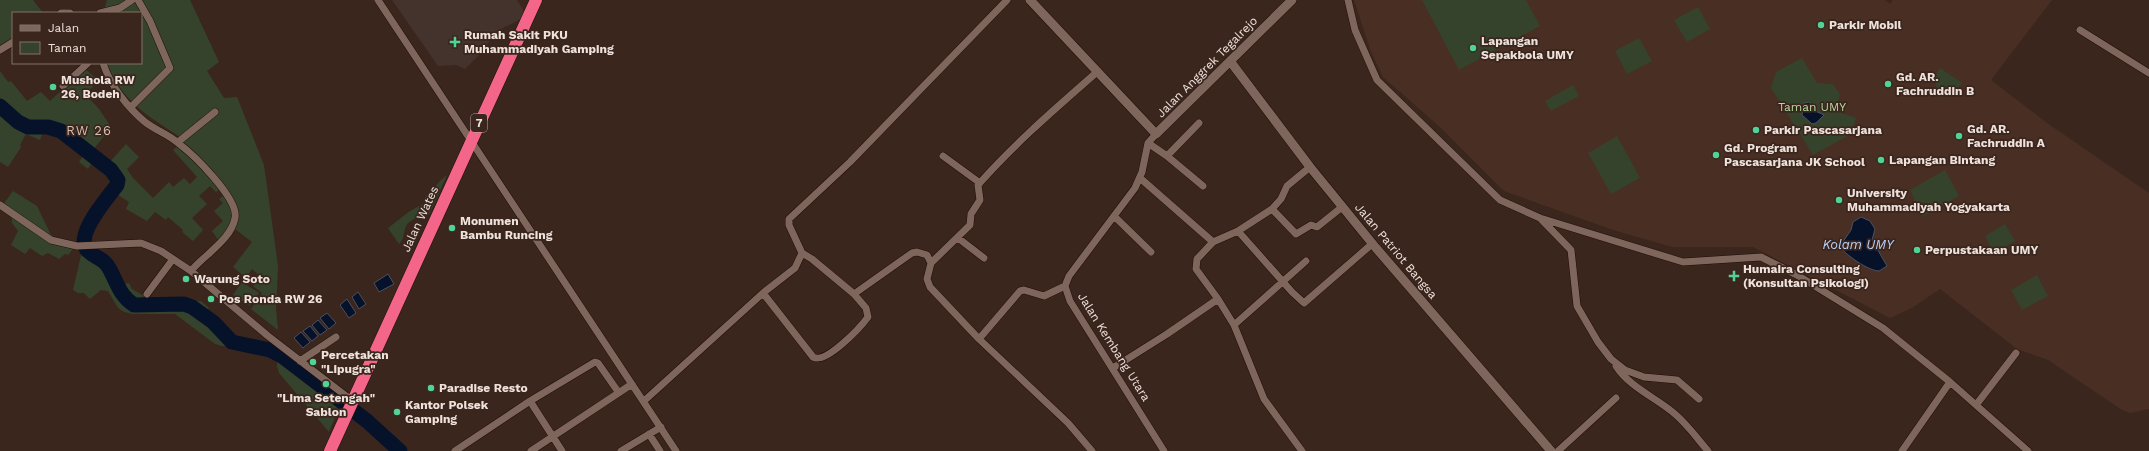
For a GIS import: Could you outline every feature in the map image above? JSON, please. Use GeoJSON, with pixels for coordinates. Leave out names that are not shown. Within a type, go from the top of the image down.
{"type":"FeatureCollection","features":[{"type":"Feature","properties":{"kind":"highway","name":"Jalan Wates"},"geometry":{"type":"LineString","coordinates":[[330,451],[536,0]]}},
{"type":"Feature","properties":{"kind":"street"},"geometry":{"type":"LineString","coordinates":[[104,12],[120,8],[132,0]]}},
{"type":"Feature","properties":{"kind":"street"},"geometry":{"type":"LineString","coordinates":[[131,106],[170,68],[150,21],[138,0]]}},
{"type":"Feature","properties":{"kind":"street"},"geometry":{"type":"LineString","coordinates":[[378,0],[676,451]]}},
{"type":"Feature","properties":{"kind":"street"},"geometry":{"type":"LineString","coordinates":[[763,293],[813,357],[818,359],[826,357],[868,317],[866,308],[854,294],[812,259],[802,254],[789,225],[789,219],[850,162],[1007,0]]}},
{"type":"Feature","properties":{"kind":"street"},"geometry":{"type":"LineString","coordinates":[[1030,0],[1078,49],[1097,72],[1156,134]]}},
{"type":"Feature","properties":{"kind":"street","name":"Jalan Anggrek Tegalrejo"},"geometry":{"type":"LineString","coordinates":[[1156,134],[1292,0]]}},
{"type":"Feature","properties":{"kind":"street"},"geometry":{"type":"LineString","coordinates":[[1348,0],[1355,30],[1377,80],[1498,198],[1540,218],[1683,262],[1762,257],[1797,274],[1883,328],[1950,382],[2028,451]]}},
{"type":"Feature","properties":{"kind":"street"},"geometry":{"type":"LineString","coordinates":[[115,2],[120,8]]}},
{"type":"Feature","properties":{"kind":"street"},"geometry":{"type":"LineString","coordinates":[[2080,30],[2149,73]]}},
{"type":"Feature","properties":{"kind":"street"},"geometry":{"type":"LineString","coordinates":[[0,50],[12,43]]}},
{"type":"Feature","properties":{"kind":"street","name":"Jalan Patriot Bangsa"},"geometry":{"type":"LineString","coordinates":[[1230,61],[1310,167],[1372,244],[1551,451]]}},
{"type":"Feature","properties":{"kind":"street"},"geometry":{"type":"LineString","coordinates":[[64,86],[87,64]]}},
{"type":"Feature","properties":{"kind":"street"},"geometry":{"type":"LineString","coordinates":[[103,64],[113,84],[144,122],[178,142],[220,187],[231,200],[235,209],[235,219],[226,238],[202,258],[191,271]]}},
{"type":"Feature","properties":{"kind":"street"},"geometry":{"type":"LineString","coordinates":[[931,263],[958,238],[971,223],[970,216],[980,200],[978,190],[980,183],[1033,129],[1097,72]]}},
{"type":"Feature","properties":{"kind":"street"},"geometry":{"type":"LineString","coordinates":[[178,142],[215,112]]}},
{"type":"Feature","properties":{"kind":"street"},"geometry":{"type":"LineString","coordinates":[[1167,156],[1199,124]]}},
{"type":"Feature","properties":{"kind":"street","name":"Jalan Kembang Utara"},"geometry":{"type":"LineString","coordinates":[[1156,134],[1148,143],[1140,178],[1132,193],[1069,276],[1065,286],[1070,301],[1114,368],[1164,451]]}},
{"type":"Feature","properties":{"kind":"street"},"geometry":{"type":"LineString","coordinates":[[1148,143],[1167,156],[1203,186]]}},
{"type":"Feature","properties":{"kind":"street"},"geometry":{"type":"LineString","coordinates":[[943,156],[980,183]]}},
{"type":"Feature","properties":{"kind":"street"},"geometry":{"type":"LineString","coordinates":[[1302,451],[1264,399],[1234,325],[1218,298],[1200,275],[1196,265],[1197,259],[1213,242],[1238,231],[1272,209],[1281,200],[1289,183],[1310,167]]}},
{"type":"Feature","properties":{"kind":"street"},"geometry":{"type":"LineString","coordinates":[[1140,178],[1213,242]]}},
{"type":"Feature","properties":{"kind":"street"},"geometry":{"type":"LineString","coordinates":[[0,205],[51,240],[79,245],[141,243],[173,259],[191,271],[300,361],[346,396],[352,403]]}},
{"type":"Feature","properties":{"kind":"street"},"geometry":{"type":"LineString","coordinates":[[1272,209],[1296,234],[1312,225],[1317,228],[1342,207]]}},
{"type":"Feature","properties":{"kind":"street"},"geometry":{"type":"LineString","coordinates":[[1114,216],[1152,252]]}},
{"type":"Feature","properties":{"kind":"street"},"geometry":{"type":"LineString","coordinates":[[1540,218],[1571,250],[1577,306],[1598,342],[1624,377],[1681,419],[1708,451]]}},
{"type":"Feature","properties":{"kind":"street"},"geometry":{"type":"LineString","coordinates":[[1238,231],[1300,300],[1306,302],[1372,244]]}},
{"type":"Feature","properties":{"kind":"street"},"geometry":{"type":"LineString","coordinates":[[958,238],[984,258]]}},
{"type":"Feature","properties":{"kind":"street"},"geometry":{"type":"LineString","coordinates":[[854,294],[912,253],[924,254],[929,257],[931,263],[927,279],[930,287],[979,339],[1068,423],[1092,451]]}},
{"type":"Feature","properties":{"kind":"street"},"geometry":{"type":"LineString","coordinates":[[644,401],[763,293],[795,268],[802,254]]}},
{"type":"Feature","properties":{"kind":"street"},"geometry":{"type":"LineString","coordinates":[[147,294],[173,259]]}},
{"type":"Feature","properties":{"kind":"street"},"geometry":{"type":"LineString","coordinates":[[1234,325],[1306,261]]}},
{"type":"Feature","properties":{"kind":"street"},"geometry":{"type":"LineString","coordinates":[[979,339],[1020,292],[1024,290],[1044,296],[1065,286]]}},
{"type":"Feature","properties":{"kind":"street"},"geometry":{"type":"LineString","coordinates":[[1114,368],[1167,334],[1218,298]]}},
{"type":"Feature","properties":{"kind":"street"},"geometry":{"type":"LineString","coordinates":[[300,361],[336,337]]}},
{"type":"Feature","properties":{"kind":"street"},"geometry":{"type":"LineString","coordinates":[[1976,405],[2016,353]]}},
{"type":"Feature","properties":{"kind":"street"},"geometry":{"type":"LineString","coordinates":[[1611,360],[1625,370],[1644,377],[1677,380],[1699,399]]}},
{"type":"Feature","properties":{"kind":"street"},"geometry":{"type":"LineString","coordinates":[[455,451],[530,401],[595,362],[598,363],[619,393]]}},
{"type":"Feature","properties":{"kind":"street"},"geometry":{"type":"LineString","coordinates":[[1902,451],[1950,382]]}},
{"type":"Feature","properties":{"kind":"street"},"geometry":{"type":"LineString","coordinates":[[531,451],[632,384]]}},
{"type":"Feature","properties":{"kind":"street"},"geometry":{"type":"LineString","coordinates":[[1558,451],[1616,398]]}},
{"type":"Feature","properties":{"kind":"street"},"geometry":{"type":"LineString","coordinates":[[530,401],[562,451]]}},
{"type":"Feature","properties":{"kind":"street"},"geometry":{"type":"LineString","coordinates":[[621,451],[661,427]]}},
{"type":"Feature","properties":{"kind":"street"},"geometry":{"type":"LineString","coordinates":[[649,434],[660,451]]}},
{"type":"Feature","properties":{"kind":"shaded area","name":"Rumah Sakit PKU Muhammadiyah Gamping"},"geometry":{"type":"Polygon","coordinates":[[[392,0],[517,0],[527,16],[497,31],[481,53],[465,69],[456,65],[438,66],[392,0]]]}},
{"type":"Feature","properties":{"kind":"shaded area","name":"University Muhammadiyah Yogyakarta"},"geometry":{"type":"Polygon","coordinates":[[[1354,0],[1885,0],[1890,4],[1893,0],[2052,0],[1991,80],[2047,123],[2149,193],[2149,409],[2130,413],[2122,410],[2048,360],[2017,349],[1940,289],[1912,308],[1890,318],[1753,247],[1672,247],[1613,230],[1504,191],[1440,127],[1383,77],[1371,52],[1354,0]]]}},
{"type":"Feature","properties":{"kind":"green space"},"geometry":{"type":"Polygon","coordinates":[[[0,0],[33,0],[42,12],[12,12],[12,39],[0,47],[0,0]]]}},
{"type":"Feature","properties":{"kind":"green space"},"geometry":{"type":"Polygon","coordinates":[[[107,0],[190,0],[219,62],[207,71],[224,98],[237,97],[264,165],[278,266],[276,309],[278,330],[251,309],[262,293],[253,286],[259,275],[252,269],[246,278],[233,267],[252,242],[235,229],[215,253],[209,248],[219,241],[212,231],[223,221],[214,211],[223,203],[219,199],[223,196],[219,190],[216,192],[210,186],[199,196],[207,204],[192,218],[203,230],[193,241],[168,217],[166,220],[155,212],[147,221],[126,209],[129,202],[115,193],[120,180],[118,173],[109,163],[126,144],[139,157],[127,169],[133,178],[153,198],[169,182],[173,187],[184,178],[190,184],[197,177],[173,150],[185,140],[149,116],[129,99],[106,64],[142,64],[142,12],[103,12],[107,0]]]}},
{"type":"Feature","properties":{"kind":"green space","name":"Lapangan Sepakbola UMY"},"geometry":{"type":"Polygon","coordinates":[[[1422,0],[1526,0],[1540,26],[1459,70],[1422,0]]]}},
{"type":"Feature","properties":{"kind":"green space"},"geometry":{"type":"Polygon","coordinates":[[[1698,7],[1710,29],[1687,42],[1674,20],[1698,7]]]}},
{"type":"Feature","properties":{"kind":"green space"},"geometry":{"type":"Polygon","coordinates":[[[1639,38],[1652,61],[1627,74],[1615,51],[1639,38]]]}},
{"type":"Feature","properties":{"kind":"green space","name":"Taman UMY"},"geometry":{"type":"Polygon","coordinates":[[[1802,58],[1817,83],[1833,84],[1840,94],[1836,111],[1856,118],[1851,134],[1813,155],[1771,88],[1776,72],[1802,58]]]}},
{"type":"Feature","properties":{"kind":"green space"},"geometry":{"type":"Polygon","coordinates":[[[1940,68],[1962,83],[1951,92],[1945,93],[1940,91],[1935,82],[1936,75],[1940,68]]]}},
{"type":"Feature","properties":{"kind":"green space"},"geometry":{"type":"Polygon","coordinates":[[[85,69],[98,80],[86,95],[99,109],[111,127],[93,150],[97,154],[88,169],[79,162],[84,154],[83,153],[72,146],[63,137],[47,130],[44,130],[40,140],[26,134],[20,145],[21,147],[8,167],[0,162],[0,71],[8,82],[11,81],[27,101],[41,92],[50,101],[85,69]]]}},
{"type":"Feature","properties":{"kind":"green space"},"geometry":{"type":"Polygon","coordinates":[[[1573,85],[1579,96],[1551,111],[1545,101],[1573,85]]]}},
{"type":"Feature","properties":{"kind":"green space"},"geometry":{"type":"Polygon","coordinates":[[[1617,136],[1640,178],[1611,194],[1588,153],[1617,136]]]}},
{"type":"Feature","properties":{"kind":"green space"},"geometry":{"type":"Polygon","coordinates":[[[1945,170],[1959,196],[1923,216],[1910,190],[1945,170]]]}},
{"type":"Feature","properties":{"kind":"green space"},"geometry":{"type":"Polygon","coordinates":[[[447,175],[429,215],[420,216],[413,219],[406,226],[404,235],[399,244],[388,228],[410,211],[425,203],[425,197],[447,175]]]}},
{"type":"Feature","properties":{"kind":"green space"},"geometry":{"type":"Polygon","coordinates":[[[13,191],[37,206],[51,235],[73,249],[68,255],[65,254],[59,259],[48,253],[42,256],[30,248],[25,254],[11,245],[18,231],[12,223],[12,213],[2,206],[13,191]]]}},
{"type":"Feature","properties":{"kind":"green space"},"geometry":{"type":"Polygon","coordinates":[[[2005,224],[2015,241],[1994,253],[1985,236],[2005,224]]]}},
{"type":"Feature","properties":{"kind":"green space"},"geometry":{"type":"Polygon","coordinates":[[[82,251],[98,259],[110,276],[124,284],[129,283],[132,289],[144,296],[139,304],[173,304],[201,301],[209,308],[205,313],[226,331],[233,346],[222,346],[215,344],[175,314],[133,314],[124,312],[118,308],[108,291],[101,290],[90,299],[84,293],[78,293],[73,290],[82,251]]]}},
{"type":"Feature","properties":{"kind":"green space"},"geometry":{"type":"Polygon","coordinates":[[[2037,275],[2048,296],[2022,310],[2011,290],[2037,275]]]}},
{"type":"Feature","properties":{"kind":"green space"},"geometry":{"type":"Polygon","coordinates":[[[242,282],[259,293],[250,306],[233,295],[242,282]]]}},
{"type":"Feature","properties":{"kind":"green space"},"geometry":{"type":"Polygon","coordinates":[[[278,357],[340,405],[329,432],[279,373],[277,366],[278,357]]]}},
{"type":"Feature","properties":{"kind":"water"},"geometry":{"type":"Polygon","coordinates":[[[1809,102],[1813,110],[1824,115],[1816,123],[1812,124],[1802,115],[1804,103],[1809,102]]]}},
{"type":"Feature","properties":{"kind":"water","name":"Kolam UMY"},"geometry":{"type":"Polygon","coordinates":[[[1861,217],[1870,221],[1875,229],[1872,240],[1887,266],[1879,271],[1858,262],[1847,254],[1840,246],[1851,230],[1853,222],[1861,217]]]}},
{"type":"Feature","properties":{"kind":"water"},"geometry":{"type":"Polygon","coordinates":[[[388,274],[394,284],[379,292],[374,283],[388,274]]]}},
{"type":"Feature","properties":{"kind":"water"},"geometry":{"type":"Polygon","coordinates":[[[358,292],[366,304],[359,309],[352,297],[358,292]]]}},
{"type":"Feature","properties":{"kind":"water"},"geometry":{"type":"Polygon","coordinates":[[[347,299],[356,313],[349,318],[340,305],[347,299]]]}},
{"type":"Feature","properties":{"kind":"water"},"geometry":{"type":"Polygon","coordinates":[[[327,313],[336,323],[329,329],[320,318],[327,313]]]}},
{"type":"Feature","properties":{"kind":"water"},"geometry":{"type":"Polygon","coordinates":[[[318,320],[327,330],[320,335],[312,325],[318,320]]]}},
{"type":"Feature","properties":{"kind":"water"},"geometry":{"type":"Polygon","coordinates":[[[310,326],[318,336],[312,341],[303,331],[310,326]]]}},
{"type":"Feature","properties":{"kind":"water"},"geometry":{"type":"Polygon","coordinates":[[[301,332],[310,342],[303,348],[294,338],[301,332]]]}},
{"type":"Feature","properties":{"kind":"waterway"},"geometry":{"type":"LineString","coordinates":[[0,106],[18,122],[28,127],[48,127],[61,131],[111,170],[118,180],[117,185],[99,208],[88,227],[85,236],[85,244],[88,251],[107,265],[122,293],[129,301],[134,305],[184,304],[192,307],[213,322],[232,342],[270,350],[282,356],[367,421],[400,451]]}},
{"type":"Feature","properties":{"kind":"place","name":"Parkir Mobil"},"geometry":{"type":"Point","coordinates":[1821,25]}},
{"type":"Feature","properties":{"kind":"place","name":"Rumah Sakit PKU Muhammadiyah Gamping"},"geometry":{"type":"Point","coordinates":[455,42]}},
{"type":"Feature","properties":{"kind":"place","name":"Lapangan Sepakbola UMY"},"geometry":{"type":"Point","coordinates":[1473,48]}},
{"type":"Feature","properties":{"kind":"place","name":"Gd. AR. Fachruddin B"},"geometry":{"type":"Point","coordinates":[1888,84]}},
{"type":"Feature","properties":{"kind":"place","name":"Mushola RW 26, Bodeh"},"geometry":{"type":"Point","coordinates":[53,87]}},
{"type":"Feature","properties":{"kind":"place","name":"Parkir Pascasarjana"},"geometry":{"type":"Point","coordinates":[1756,130]}},
{"type":"Feature","properties":{"kind":"place","name":"Gd. AR. Fachruddin A"},"geometry":{"type":"Point","coordinates":[1959,136]}},
{"type":"Feature","properties":{"kind":"place","name":"Gd. Program Pascasarjana JK School"},"geometry":{"type":"Point","coordinates":[1716,155]}},
{"type":"Feature","properties":{"kind":"place","name":"Lapangan Bintang"},"geometry":{"type":"Point","coordinates":[1881,160]}},
{"type":"Feature","properties":{"kind":"place","name":"University Muhammadiyah Yogyakarta"},"geometry":{"type":"Point","coordinates":[1839,200]}},
{"type":"Feature","properties":{"kind":"place","name":"Monumen Bambu Runcing"},"geometry":{"type":"Point","coordinates":[452,228]}},
{"type":"Feature","properties":{"kind":"place","name":"Perpustakaan UMY"},"geometry":{"type":"Point","coordinates":[1917,250]}},
{"type":"Feature","properties":{"kind":"place","name":"Humaira Consulting (Konsultan Psikologi)"},"geometry":{"type":"Point","coordinates":[1734,276]}},
{"type":"Feature","properties":{"kind":"place","name":"Warung Soto"},"geometry":{"type":"Point","coordinates":[186,279]}},
{"type":"Feature","properties":{"kind":"place","name":"Pos Ronda RW 26"},"geometry":{"type":"Point","coordinates":[211,299]}},
{"type":"Feature","properties":{"kind":"place","name":"Percetakan \"Lipugra\""},"geometry":{"type":"Point","coordinates":[313,362]}},
{"type":"Feature","properties":{"kind":"place","name":"\"Lima Setengah\" Sablon"},"geometry":{"type":"Point","coordinates":[326,384]}},
{"type":"Feature","properties":{"kind":"place","name":"Paradise Resto"},"geometry":{"type":"Point","coordinates":[431,388]}},
{"type":"Feature","properties":{"kind":"place","name":"Kantor Polsek Gamping"},"geometry":{"type":"Point","coordinates":[397,412]}},
{"type":"Feature","properties":{"kind":"district","name":"RW 26"},"geometry":{"type":"Point","coordinates":[89,130]}}]}
